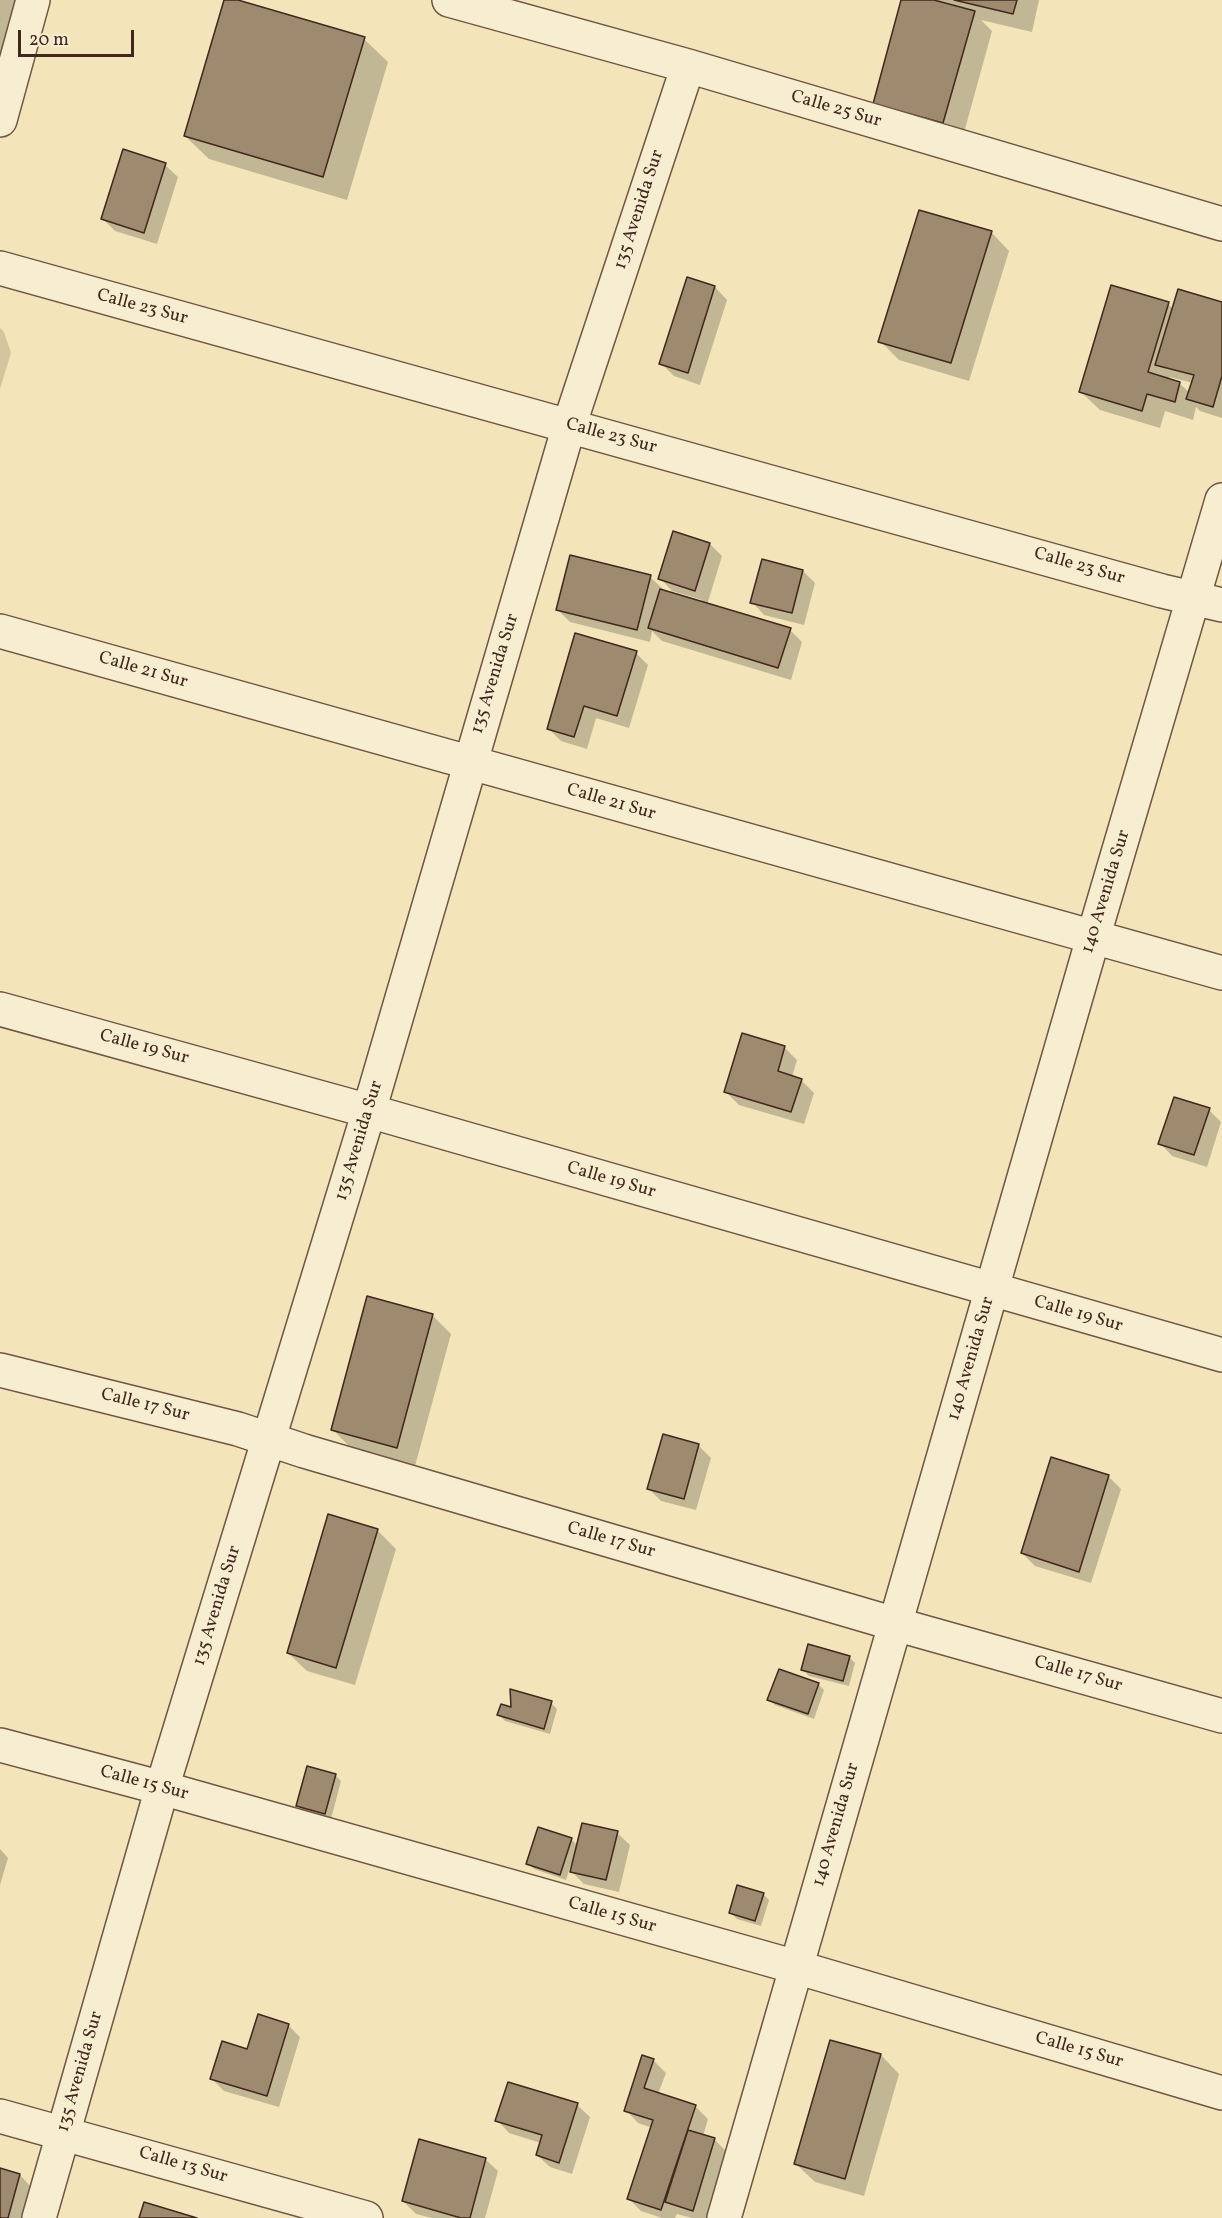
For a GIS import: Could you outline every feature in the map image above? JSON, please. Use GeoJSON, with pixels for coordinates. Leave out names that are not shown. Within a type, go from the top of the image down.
{"type":"FeatureCollection","features":[{"type":"Feature","properties":{"kind":"street"},"geometry":{"type":"LineString","coordinates":[[0,120],[33,0]]}},
{"type":"Feature","properties":{"kind":"street","name":"Calle 25 Sur"},"geometry":{"type":"LineString","coordinates":[[449,0],[688,66],[1222,224]]}},
{"type":"Feature","properties":{"kind":"street","name":"135 Avenida Sur"},"geometry":{"type":"LineString","coordinates":[[39,2218],[162,1788],[270,1441],[369,1111],[569,426],[688,66]]}},
{"type":"Feature","properties":{"kind":"street","name":"Calle 23 Sur"},"geometry":{"type":"LineString","coordinates":[[0,268],[1208,601]]}},
{"type":"Feature","properties":{"kind":"street","name":"140 Avenida Sur"},"geometry":{"type":"LineString","coordinates":[[723,2218],[1093,938],[1208,601],[1222,500]]}},
{"type":"Feature","properties":{"kind":"street","name":"Calle 21 Sur"},"geometry":{"type":"LineString","coordinates":[[0,631],[1222,973]]}},
{"type":"Feature","properties":{"kind":"street","name":"Calle 19 Sur"},"geometry":{"type":"LineString","coordinates":[[0,1009],[369,1111],[1222,1355]]}},
{"type":"Feature","properties":{"kind":"street","name":"Calle 17 Sur"},"geometry":{"type":"LineString","coordinates":[[0,1370],[238,1429],[270,1441],[895,1624],[1222,1716]]}},
{"type":"Feature","properties":{"kind":"street","name":"Calle 15 Sur"},"geometry":{"type":"LineString","coordinates":[[0,1745],[162,1788],[796,1967],[1222,2093]]}},
{"type":"Feature","properties":{"kind":"street","name":"Calle 13 Sur"},"geometry":{"type":"LineString","coordinates":[[0,2116],[366,2218]]}},
{"type":"Feature","properties":{"kind":"shaded area"},"geometry":{"type":"Polygon","coordinates":[[[0,328],[4,332],[11,353],[0,389],[0,328]]]}},
{"type":"Feature","properties":{"kind":"building"},"geometry":{"type":"Polygon","coordinates":[[[224,0],[238,0],[365,37],[323,177],[184,136],[224,0]]]}},
{"type":"Feature","properties":{"kind":"building"},"geometry":{"type":"Polygon","coordinates":[[[901,0],[934,0],[975,11],[943,123],[873,104],[901,0]]]}},
{"type":"Feature","properties":{"kind":"building"},"geometry":{"type":"Polygon","coordinates":[[[954,0],[1017,0],[1013,14],[954,0]]]}},
{"type":"Feature","properties":{"kind":"building"},"geometry":{"type":"Polygon","coordinates":[[[123,149],[166,163],[144,233],[101,219],[123,149]]]}},
{"type":"Feature","properties":{"kind":"building"},"geometry":{"type":"Polygon","coordinates":[[[919,210],[992,231],[951,363],[878,342],[919,210]]]}},
{"type":"Feature","properties":{"kind":"building"},"geometry":{"type":"Polygon","coordinates":[[[687,277],[715,286],[688,373],[659,364],[687,277]]]}},
{"type":"Feature","properties":{"kind":"building"},"geometry":{"type":"Polygon","coordinates":[[[1111,285],[1169,302],[1148,372],[1180,382],[1175,402],[1147,394],[1142,411],[1079,392],[1111,285]]]}},
{"type":"Feature","properties":{"kind":"building"},"geometry":{"type":"Polygon","coordinates":[[[1178,289],[1222,302],[1222,376],[1213,407],[1186,399],[1194,375],[1155,365],[1178,289]]]}},
{"type":"Feature","properties":{"kind":"building"},"geometry":{"type":"Polygon","coordinates":[[[673,531],[710,543],[695,591],[658,579],[673,531]]]}},
{"type":"Feature","properties":{"kind":"building"},"geometry":{"type":"Polygon","coordinates":[[[570,555],[651,575],[637,630],[556,610],[570,555]]]}},
{"type":"Feature","properties":{"kind":"building"},"geometry":{"type":"Polygon","coordinates":[[[762,559],[803,570],[792,613],[750,603],[762,559]]]}},
{"type":"Feature","properties":{"kind":"building"},"geometry":{"type":"Polygon","coordinates":[[[660,589],[791,628],[778,668],[648,628],[660,589]]]}},
{"type":"Feature","properties":{"kind":"building"},"geometry":{"type":"Polygon","coordinates":[[[575,633],[637,651],[617,716],[584,706],[574,737],[547,729],[575,633]]]}},
{"type":"Feature","properties":{"kind":"building"},"geometry":{"type":"Polygon","coordinates":[[[742,1033],[785,1046],[778,1071],[802,1079],[791,1112],[724,1092],[742,1033]]]}},
{"type":"Feature","properties":{"kind":"building"},"geometry":{"type":"Polygon","coordinates":[[[1174,1097],[1210,1108],[1194,1155],[1158,1144],[1174,1097]]]}},
{"type":"Feature","properties":{"kind":"building"},"geometry":{"type":"Polygon","coordinates":[[[367,1296],[433,1314],[397,1448],[331,1430],[367,1296]]]}},
{"type":"Feature","properties":{"kind":"building"},"geometry":{"type":"Polygon","coordinates":[[[663,1434],[699,1444],[684,1499],[647,1489],[663,1434]]]}},
{"type":"Feature","properties":{"kind":"building"},"geometry":{"type":"Polygon","coordinates":[[[1051,1457],[1109,1475],[1079,1572],[1021,1553],[1051,1457]]]}},
{"type":"Feature","properties":{"kind":"building"},"geometry":{"type":"Polygon","coordinates":[[[328,1514],[378,1529],[336,1668],[287,1653],[328,1514]]]}},
{"type":"Feature","properties":{"kind":"building"},"geometry":{"type":"Polygon","coordinates":[[[808,1644],[850,1656],[843,1681],[801,1670],[808,1644]]]}},
{"type":"Feature","properties":{"kind":"building"},"geometry":{"type":"Polygon","coordinates":[[[779,1669],[819,1683],[808,1714],[767,1700],[779,1669]]]}},
{"type":"Feature","properties":{"kind":"building"},"geometry":{"type":"Polygon","coordinates":[[[510,1689],[552,1701],[544,1729],[497,1715],[501,1704],[511,1707],[510,1689]]]}},
{"type":"Feature","properties":{"kind":"building"},"geometry":{"type":"Polygon","coordinates":[[[307,1766],[336,1774],[325,1814],[296,1806],[307,1766]]]}},
{"type":"Feature","properties":{"kind":"building"},"geometry":{"type":"Polygon","coordinates":[[[582,1823],[618,1831],[606,1880],[570,1872],[582,1823]]]}},
{"type":"Feature","properties":{"kind":"building"},"geometry":{"type":"Polygon","coordinates":[[[538,1827],[572,1838],[560,1875],[526,1864],[538,1827]]]}},
{"type":"Feature","properties":{"kind":"building"},"geometry":{"type":"Polygon","coordinates":[[[737,1885],[764,1893],[755,1921],[729,1913],[737,1885]]]}},
{"type":"Feature","properties":{"kind":"building"},"geometry":{"type":"Polygon","coordinates":[[[258,2014],[289,2024],[267,2096],[210,2079],[222,2041],[247,2049],[258,2014]]]}},
{"type":"Feature","properties":{"kind":"building"},"geometry":{"type":"Polygon","coordinates":[[[830,2040],[881,2054],[845,2179],[794,2164],[830,2040]]]}},
{"type":"Feature","properties":{"kind":"building"},"geometry":{"type":"Polygon","coordinates":[[[642,2055],[654,2059],[644,2088],[696,2105],[661,2210],[627,2199],[653,2120],[624,2111],[642,2055]]]}},
{"type":"Feature","properties":{"kind":"building"},"geometry":{"type":"Polygon","coordinates":[[[508,2082],[578,2103],[559,2163],[536,2155],[542,2135],[495,2121],[508,2082]]]}},
{"type":"Feature","properties":{"kind":"building"},"geometry":{"type":"Polygon","coordinates":[[[688,2130],[715,2138],[693,2211],[665,2202],[688,2130]]]}},
{"type":"Feature","properties":{"kind":"building"},"geometry":{"type":"Polygon","coordinates":[[[419,2139],[486,2158],[470,2218],[461,2218],[402,2201],[419,2139]]]}},
{"type":"Feature","properties":{"kind":"building"},"geometry":{"type":"Polygon","coordinates":[[[0,2168],[20,2174],[8,2218],[0,2218],[0,2168]]]}},
{"type":"Feature","properties":{"kind":"building"},"geometry":{"type":"Polygon","coordinates":[[[144,2202],[197,2218],[139,2218],[144,2202]]]}}]}
